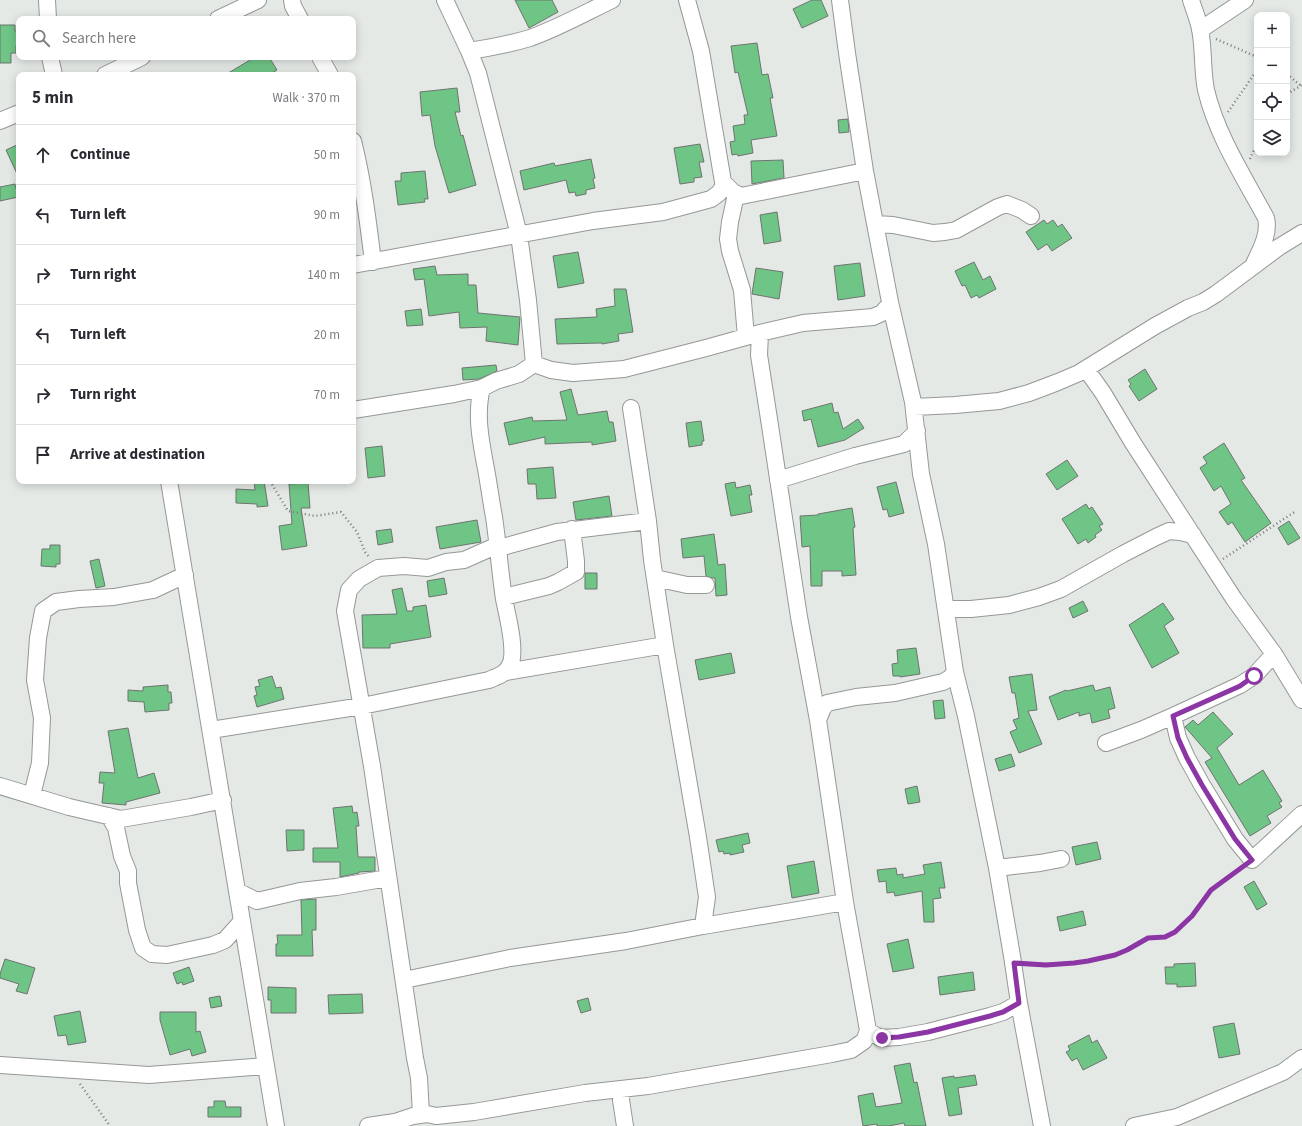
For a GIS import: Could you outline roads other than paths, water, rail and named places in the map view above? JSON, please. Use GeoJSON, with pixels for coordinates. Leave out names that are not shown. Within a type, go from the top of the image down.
{"type":"FeatureCollection","features":[{"type":"Feature","properties":{"kind":"street"},"geometry":{"type":"LineString","coordinates":[[47,0],[48,16]]}},
{"type":"Feature","properties":{"kind":"street"},"geometry":{"type":"LineString","coordinates":[[224,16],[258,0]]}},
{"type":"Feature","properties":{"kind":"street"},"geometry":{"type":"LineString","coordinates":[[292,0],[293,6],[298,16]]}},
{"type":"Feature","properties":{"kind":"street"},"geometry":{"type":"LineString","coordinates":[[445,0],[478,73],[519,235],[528,300],[534,364]]}},
{"type":"Feature","properties":{"kind":"street"},"geometry":{"type":"LineString","coordinates":[[469,51],[494,47],[530,38],[612,0]]}},
{"type":"Feature","properties":{"kind":"street"},"geometry":{"type":"LineString","coordinates":[[687,0],[701,51],[723,182],[740,196],[865,170]]}},
{"type":"Feature","properties":{"kind":"street"},"geometry":{"type":"LineString","coordinates":[[840,0],[865,170],[890,304],[914,407],[921,474],[936,544],[955,672],[966,716],[997,868],[1014,963],[1019,1003],[1042,1126]]}},
{"type":"Feature","properties":{"kind":"street"},"geometry":{"type":"LineString","coordinates":[[1191,0],[1200,32],[1206,90],[1218,125],[1266,218],[1268,225],[1262,247],[1253,267]]}},
{"type":"Feature","properties":{"kind":"street"},"geometry":{"type":"LineString","coordinates":[[1200,32],[1245,0]]}},
{"type":"Feature","properties":{"kind":"street"},"geometry":{"type":"LineString","coordinates":[[51,60],[53,72]]}},
{"type":"Feature","properties":{"kind":"street"},"geometry":{"type":"LineString","coordinates":[[111,72],[136,60]]}},
{"type":"Feature","properties":{"kind":"street"},"geometry":{"type":"LineString","coordinates":[[322,60],[328,72]]}},
{"type":"Feature","properties":{"kind":"street"},"geometry":{"type":"LineString","coordinates":[[0,121],[16,114]]}},
{"type":"Feature","properties":{"kind":"street"},"geometry":{"type":"LineString","coordinates":[[356,154],[365,200],[373,262]]}},
{"type":"Feature","properties":{"kind":"street"},"geometry":{"type":"LineString","coordinates":[[356,265],[593,221],[663,212],[704,202],[719,193],[731,189]]}},
{"type":"Feature","properties":{"kind":"street"},"geometry":{"type":"LineString","coordinates":[[368,1126],[395,1122],[413,1116],[436,1116],[474,1112],[585,1093],[648,1086],[832,1054],[851,1050],[864,1041],[868,1031],[845,902],[818,720],[799,617],[759,355],[728,239],[731,189]]}},
{"type":"Feature","properties":{"kind":"street"},"geometry":{"type":"LineString","coordinates":[[875,224],[893,225],[933,233],[945,232],[956,230],[998,207],[1007,204],[1022,210],[1031,216]]}},
{"type":"Feature","properties":{"kind":"street"},"geometry":{"type":"LineString","coordinates":[[914,407],[999,401],[1029,393],[1058,382],[1086,369],[1160,323],[1209,298],[1279,247],[1302,233]]}},
{"type":"Feature","properties":{"kind":"street"},"geometry":{"type":"LineString","coordinates":[[534,364],[551,370],[573,373],[624,369],[803,323],[873,317],[882,313],[890,304]]}},
{"type":"Feature","properties":{"kind":"street"},"geometry":{"type":"LineString","coordinates":[[356,410],[482,388],[496,380],[519,374],[534,364]]}},
{"type":"Feature","properties":{"kind":"street"},"geometry":{"type":"LineString","coordinates":[[1086,369],[1103,393],[1133,443],[1212,566],[1274,654],[1302,700]]}},
{"type":"Feature","properties":{"kind":"street"},"geometry":{"type":"LineString","coordinates":[[482,388],[479,399],[478,419],[511,638],[511,663],[506,672]]}},
{"type":"Feature","properties":{"kind":"street"},"geometry":{"type":"LineString","coordinates":[[631,408],[648,521],[654,578],[707,897],[702,926]]}},
{"type":"Feature","properties":{"kind":"street"},"geometry":{"type":"LineString","coordinates":[[778,480],[855,456],[904,444],[917,432]]}},
{"type":"Feature","properties":{"kind":"street"},"geometry":{"type":"LineString","coordinates":[[170,484],[276,1126]]}},
{"type":"Feature","properties":{"kind":"street"},"geometry":{"type":"LineString","coordinates":[[421,1115],[419,1078],[362,706],[345,611],[349,590],[359,579],[378,568],[404,566],[428,568],[446,562],[464,560],[498,546],[557,532],[648,521]]}},
{"type":"Feature","properties":{"kind":"street"},"geometry":{"type":"LineString","coordinates":[[504,597],[549,586],[576,572],[572,529]]}},
{"type":"Feature","properties":{"kind":"street"},"geometry":{"type":"LineString","coordinates":[[946,609],[971,609],[1009,605],[1039,597],[1061,589],[1156,537],[1169,532],[1180,532],[1193,535]]}},
{"type":"Feature","properties":{"kind":"street"},"geometry":{"type":"LineString","coordinates":[[32,795],[40,763],[42,718],[35,680],[38,638],[43,611],[56,602],[114,597],[153,590],[185,575]]}},
{"type":"Feature","properties":{"kind":"street"},"geometry":{"type":"LineString","coordinates":[[654,578],[687,585],[706,585]]}},
{"type":"Feature","properties":{"kind":"street"},"geometry":{"type":"LineString","coordinates":[[211,730],[362,706],[489,680],[506,672],[665,645]]}},
{"type":"Feature","properties":{"kind":"street"},"geometry":{"type":"LineString","coordinates":[[1106,743],[1141,730],[1240,686],[1254,676],[1274,654]]}},
{"type":"Feature","properties":{"kind":"street"},"geometry":{"type":"LineString","coordinates":[[818,720],[827,703],[856,697],[895,693],[943,682],[950,678],[955,672]]}},
{"type":"Feature","properties":{"kind":"street"},"geometry":{"type":"LineString","coordinates":[[1173,716],[1178,738],[1187,758],[1235,839],[1252,860],[1302,814]]}},
{"type":"Feature","properties":{"kind":"street"},"geometry":{"type":"LineString","coordinates":[[0,786],[69,807],[121,819],[190,808],[223,800]]}},
{"type":"Feature","properties":{"kind":"street"},"geometry":{"type":"LineString","coordinates":[[109,816],[116,828],[122,856],[128,871],[128,883],[137,930],[143,948],[152,954],[167,955],[213,945],[225,940],[242,920]]}},
{"type":"Feature","properties":{"kind":"street"},"geometry":{"type":"LineString","coordinates":[[997,868],[1061,859]]}},
{"type":"Feature","properties":{"kind":"street"},"geometry":{"type":"LineString","coordinates":[[237,891],[257,901],[300,891],[336,887],[388,878]]}},
{"type":"Feature","properties":{"kind":"street"},"geometry":{"type":"LineString","coordinates":[[404,980],[510,958],[626,941],[702,926],[845,902]]}},
{"type":"Feature","properties":{"kind":"street"},"geometry":{"type":"LineString","coordinates":[[868,1031],[882,1038],[899,1037],[928,1032],[1003,1012],[1019,1003]]}},
{"type":"Feature","properties":{"kind":"street"},"geometry":{"type":"LineString","coordinates":[[1134,1126],[1177,1117],[1283,1072],[1302,1058]]}},
{"type":"Feature","properties":{"kind":"street"},"geometry":{"type":"LineString","coordinates":[[0,1065],[149,1074],[265,1066]]}},
{"type":"Feature","properties":{"kind":"street"},"geometry":{"type":"LineString","coordinates":[[622,1089],[621,1100],[625,1126]]}}]}
